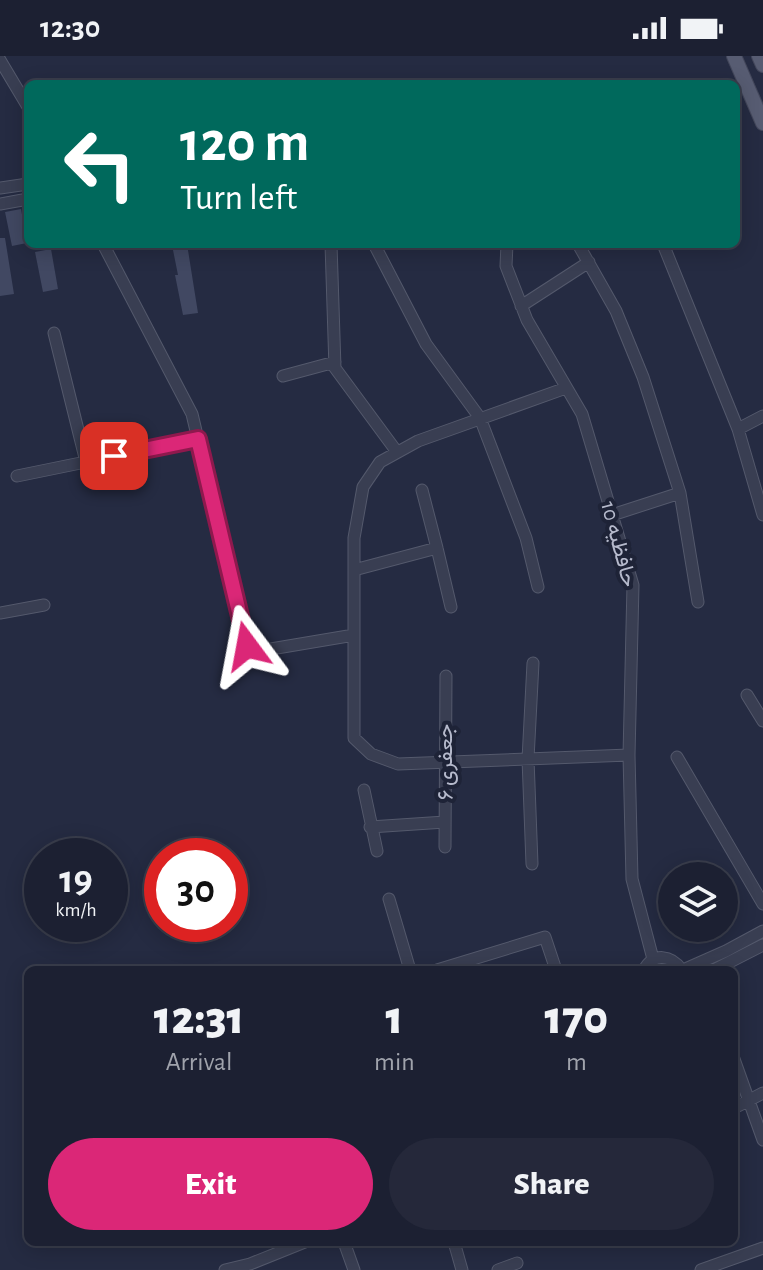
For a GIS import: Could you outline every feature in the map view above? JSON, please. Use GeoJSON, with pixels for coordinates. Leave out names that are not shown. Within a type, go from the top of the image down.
{"type":"FeatureCollection","features":[{"type":"Feature","properties":{"kind":"main road"},"geometry":{"type":"LineString","coordinates":[[734,56],[763,123]]}},
{"type":"Feature","properties":{"kind":"main road"},"geometry":{"type":"LineString","coordinates":[[759,56],[763,65]]}},
{"type":"Feature","properties":{"kind":"street"},"geometry":{"type":"LineString","coordinates":[[0,60],[24,100]]}},
{"type":"Feature","properties":{"kind":"street"},"geometry":{"type":"LineString","coordinates":[[0,188],[24,185]]}},
{"type":"Feature","properties":{"kind":"street"},"geometry":{"type":"LineString","coordinates":[[0,204],[24,200]]}},
{"type":"Feature","properties":{"kind":"street"},"geometry":{"type":"LineString","coordinates":[[105,248],[192,414],[247,646],[259,651],[354,635]]}},
{"type":"Feature","properties":{"kind":"street"},"geometry":{"type":"LineString","coordinates":[[331,248],[335,368],[397,452]]}},
{"type":"Feature","properties":{"kind":"street","name":"حافظیه 10"},"geometry":{"type":"LineString","coordinates":[[507,248],[506,266],[521,306],[582,414],[633,585],[629,755],[632,879],[653,959]]}},
{"type":"Feature","properties":{"kind":"street"},"geometry":{"type":"LineString","coordinates":[[580,248],[616,311],[643,377],[680,493],[698,602]]}},
{"type":"Feature","properties":{"kind":"street"},"geometry":{"type":"LineString","coordinates":[[665,248],[738,429],[763,515]]}},
{"type":"Feature","properties":{"kind":"street"},"geometry":{"type":"LineString","coordinates":[[377,249],[426,344],[480,418],[526,538],[538,587]]}},
{"type":"Feature","properties":{"kind":"street"},"geometry":{"type":"LineString","coordinates":[[521,306],[589,262]]}},
{"type":"Feature","properties":{"kind":"street"},"geometry":{"type":"LineString","coordinates":[[54,333],[86,462]]}},
{"type":"Feature","properties":{"kind":"street"},"geometry":{"type":"LineString","coordinates":[[283,376],[335,362]]}},
{"type":"Feature","properties":{"kind":"street"},"geometry":{"type":"LineString","coordinates":[[566,388],[418,441],[380,462],[363,487],[354,538],[354,738],[371,754],[398,764],[629,755]]}},
{"type":"Feature","properties":{"kind":"street"},"geometry":{"type":"LineString","coordinates":[[738,429],[763,416]]}},
{"type":"Feature","properties":{"kind":"street"},"geometry":{"type":"LineString","coordinates":[[17,476],[198,439]]}},
{"type":"Feature","properties":{"kind":"street"},"geometry":{"type":"LineString","coordinates":[[422,490],[451,607]]}},
{"type":"Feature","properties":{"kind":"street"},"geometry":{"type":"LineString","coordinates":[[612,515],[680,493]]}},
{"type":"Feature","properties":{"kind":"street"},"geometry":{"type":"LineString","coordinates":[[354,570],[437,548]]}},
{"type":"Feature","properties":{"kind":"street"},"geometry":{"type":"LineString","coordinates":[[0,613],[44,605]]}},
{"type":"Feature","properties":{"kind":"street"},"geometry":{"type":"LineString","coordinates":[[532,864],[528,759],[533,663]]}},
{"type":"Feature","properties":{"kind":"street","name":"جعفری ۶"},"geometry":{"type":"LineString","coordinates":[[445,847],[446,676]]}},
{"type":"Feature","properties":{"kind":"street"},"geometry":{"type":"LineString","coordinates":[[747,695],[763,721]]}},
{"type":"Feature","properties":{"kind":"street"},"geometry":{"type":"LineString","coordinates":[[677,757],[763,904]]}},
{"type":"Feature","properties":{"kind":"street"},"geometry":{"type":"LineString","coordinates":[[364,790],[377,851]]}},
{"type":"Feature","properties":{"kind":"street"},"geometry":{"type":"LineString","coordinates":[[370,827],[445,822]]}},
{"type":"Feature","properties":{"kind":"street"},"geometry":{"type":"LineString","coordinates":[[389,899],[409,966]]}},
{"type":"Feature","properties":{"kind":"street"},"geometry":{"type":"LineString","coordinates":[[691,966],[763,931]]}},
{"type":"Feature","properties":{"kind":"street"},"geometry":{"type":"LineString","coordinates":[[463,966],[545,937],[555,966]]}},
{"type":"Feature","properties":{"kind":"street"},"geometry":{"type":"LineString","coordinates":[[722,966],[763,945]]}},
{"type":"Feature","properties":{"kind":"street"},"geometry":{"type":"LineString","coordinates":[[647,966],[653,959],[664,957],[679,966]]}},
{"type":"Feature","properties":{"kind":"street"},"geometry":{"type":"LineString","coordinates":[[738,1070],[763,1140]]}},
{"type":"Feature","properties":{"kind":"street"},"geometry":{"type":"LineString","coordinates":[[738,1106],[763,1093]]}},
{"type":"Feature","properties":{"kind":"street"},"geometry":{"type":"LineString","coordinates":[[225,1270],[242,1268],[295,1246]]}},
{"type":"Feature","properties":{"kind":"street"},"geometry":{"type":"LineString","coordinates":[[345,1246],[354,1270]]}},
{"type":"Feature","properties":{"kind":"street"},"geometry":{"type":"LineString","coordinates":[[455,1246],[462,1270]]}},
{"type":"Feature","properties":{"kind":"street"},"geometry":{"type":"LineString","coordinates":[[701,1270],[763,1248]]}},
{"type":"Feature","properties":{"kind":"street"},"geometry":{"type":"LineString","coordinates":[[498,1270],[517,1263]]}},
{"type":"Feature","properties":{"kind":"building"},"geometry":{"type":"Polygon","coordinates":[[[21,209],[24,244],[12,246],[5,212],[21,209]]]}},
{"type":"Feature","properties":{"kind":"building"},"geometry":{"type":"Polygon","coordinates":[[[0,238],[5,238],[14,294],[0,296],[0,238]]]}},
{"type":"Feature","properties":{"kind":"building"},"geometry":{"type":"Polygon","coordinates":[[[173,248],[188,248],[198,313],[183,315],[175,275],[178,275],[173,248]]]}},
{"type":"Feature","properties":{"kind":"building"},"geometry":{"type":"Polygon","coordinates":[[[51,249],[58,289],[43,292],[35,252],[51,249]]]}},
{"type":"Feature","properties":{"kind":"route"},"geometry":{"type":"LineString","coordinates":[[114,456],[198,439],[247,646]]}}]}
